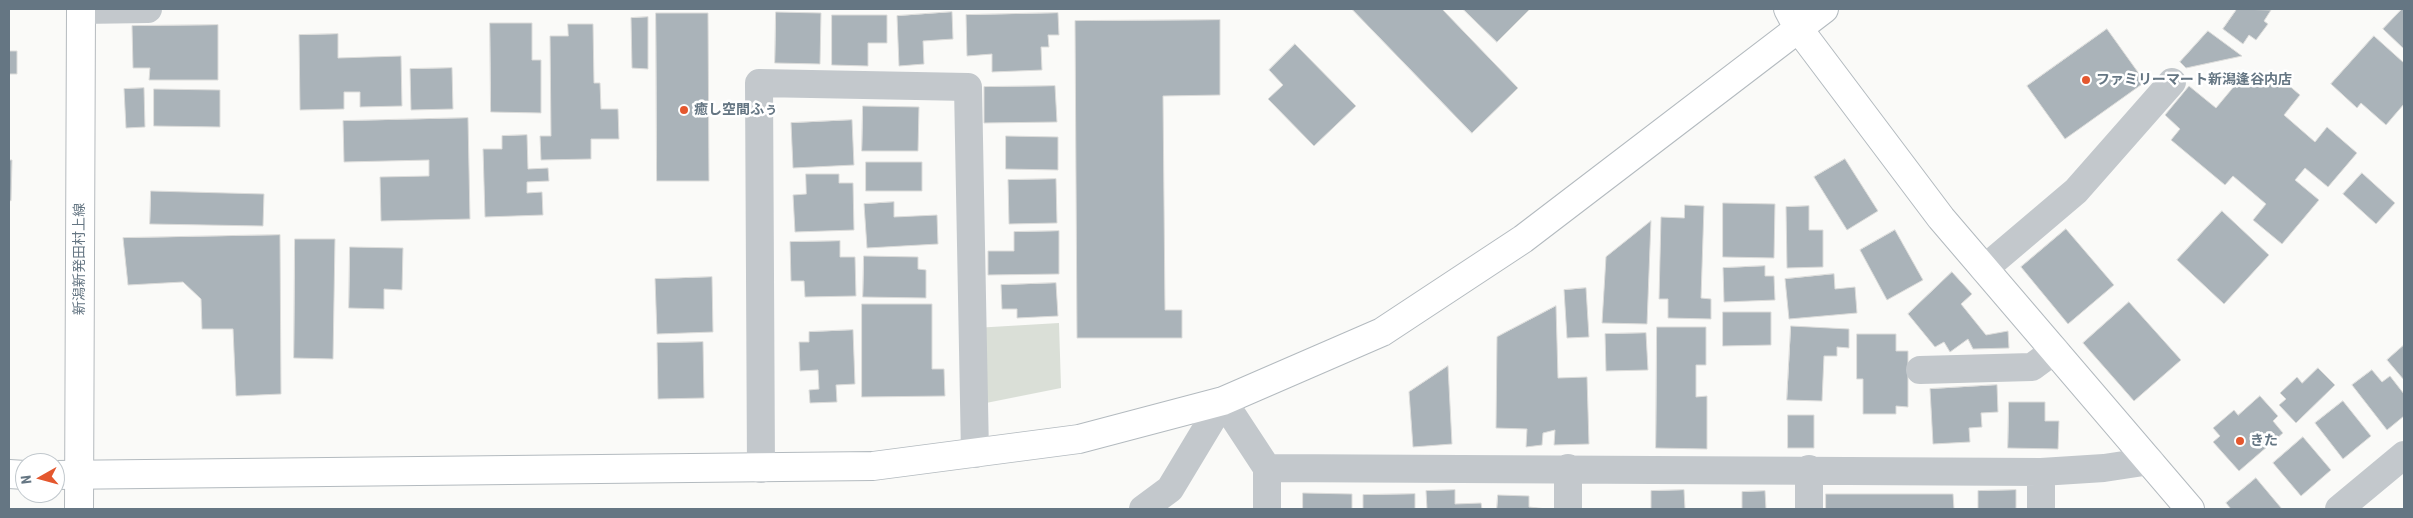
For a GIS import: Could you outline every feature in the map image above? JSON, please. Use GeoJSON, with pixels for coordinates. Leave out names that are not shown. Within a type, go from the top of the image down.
{"type":"FeatureCollection","features":[{"type":"Feature","properties":{"kind":"street"},"geometry":{"type":"LineString","coordinates":[[81,9],[148,9]]}},
{"type":"Feature","properties":{"kind":"street","name":"新潟新発田村上線"},"geometry":{"type":"LineString","coordinates":[[79,509],[67,475],[81,9]]}},
{"type":"Feature","properties":{"kind":"street"},"geometry":{"type":"LineString","coordinates":[[67,475],[761,469],[873,466],[1079,439],[1223,401],[1382,332],[1524,239],[1793,18],[1824,9]]}},
{"type":"Feature","properties":{"kind":"street"},"geometry":{"type":"LineString","coordinates":[[1793,18],[1941,218],[2190,509]]}},
{"type":"Feature","properties":{"kind":"street"},"geometry":{"type":"LineString","coordinates":[[1984,269],[2076,191],[2172,82]]}},
{"type":"Feature","properties":{"kind":"street"},"geometry":{"type":"LineString","coordinates":[[761,469],[759,83],[968,87],[975,454]]}},
{"type":"Feature","properties":{"kind":"street"},"geometry":{"type":"LineString","coordinates":[[1920,370],[2032,367],[2055,350]]}},
{"type":"Feature","properties":{"kind":"street"},"geometry":{"type":"LineString","coordinates":[[1223,401],[1267,468],[1267,509]]}},
{"type":"Feature","properties":{"kind":"street"},"geometry":{"type":"LineString","coordinates":[[1144,509],[1170,489],[1223,401]]}},
{"type":"Feature","properties":{"kind":"street"},"geometry":{"type":"LineString","coordinates":[[2339,509],[2404,455]]}},
{"type":"Feature","properties":{"kind":"street"},"geometry":{"type":"LineString","coordinates":[[1267,468],[1809,469],[2041,472],[2104,468],[2150,461]]}},
{"type":"Feature","properties":{"kind":"street"},"geometry":{"type":"LineString","coordinates":[[1568,468],[1568,509]]}},
{"type":"Feature","properties":{"kind":"street"},"geometry":{"type":"LineString","coordinates":[[1809,469],[1809,509]]}},
{"type":"Feature","properties":{"kind":"street"},"geometry":{"type":"LineString","coordinates":[[2041,472],[2041,509]]}},
{"type":"Feature","properties":{"kind":"shaded area"},"geometry":{"type":"Polygon","coordinates":[[[1059,323],[1061,388],[976,405],[974,328],[1059,323]]]}},
{"type":"Feature","properties":{"kind":"building"},"geometry":{"type":"Polygon","coordinates":[[[1352,9],[1442,9],[1518,88],[1472,133],[1352,9]]]}},
{"type":"Feature","properties":{"kind":"building"},"geometry":{"type":"Polygon","coordinates":[[[1463,9],[1530,9],[1497,42],[1463,9]]]}},
{"type":"Feature","properties":{"kind":"building"},"geometry":{"type":"Polygon","coordinates":[[[2237,9],[2271,10],[2264,21],[2268,24],[2256,40],[2249,35],[2243,44],[2223,29],[2237,9]]]}},
{"type":"Feature","properties":{"kind":"building"},"geometry":{"type":"Polygon","coordinates":[[[2404,9],[2404,49],[2383,29],[2404,9]]]}},
{"type":"Feature","properties":{"kind":"building"},"geometry":{"type":"Polygon","coordinates":[[[776,12],[821,13],[820,64],[775,63],[776,12]]]}},
{"type":"Feature","properties":{"kind":"building"},"geometry":{"type":"Polygon","coordinates":[[[952,12],[953,39],[923,41],[924,64],[899,66],[897,16],[952,12]]]}},
{"type":"Feature","properties":{"kind":"building"},"geometry":{"type":"Polygon","coordinates":[[[656,13],[708,13],[709,181],[657,181],[656,13]]]}},
{"type":"Feature","properties":{"kind":"building"},"geometry":{"type":"Polygon","coordinates":[[[1058,13],[1059,35],[1048,35],[1049,47],[1041,47],[1042,70],[992,72],[992,54],[967,56],[966,15],[1058,13]]]}},
{"type":"Feature","properties":{"kind":"building"},"geometry":{"type":"Polygon","coordinates":[[[832,15],[887,15],[887,43],[868,43],[868,66],[832,65],[832,15]]]}},
{"type":"Feature","properties":{"kind":"building"},"geometry":{"type":"Polygon","coordinates":[[[648,17],[648,69],[632,68],[631,18],[648,17]]]}},
{"type":"Feature","properties":{"kind":"building"},"geometry":{"type":"Polygon","coordinates":[[[1220,20],[1220,95],[1163,96],[1165,310],[1182,310],[1182,338],[1077,338],[1075,21],[1220,20]]]}},
{"type":"Feature","properties":{"kind":"building"},"geometry":{"type":"Polygon","coordinates":[[[490,23],[532,23],[532,60],[541,60],[541,113],[491,112],[490,23]]]}},
{"type":"Feature","properties":{"kind":"building"},"geometry":{"type":"Polygon","coordinates":[[[568,24],[593,24],[594,83],[600,83],[601,109],[618,109],[619,139],[591,139],[591,159],[541,160],[540,136],[551,136],[550,36],[568,36],[568,24]]]}},
{"type":"Feature","properties":{"kind":"building"},"geometry":{"type":"Polygon","coordinates":[[[218,25],[218,80],[149,80],[150,68],[133,68],[132,26],[218,25]]]}},
{"type":"Feature","properties":{"kind":"building"},"geometry":{"type":"Polygon","coordinates":[[[2107,29],[2145,82],[2065,139],[2027,86],[2107,29]]]}},
{"type":"Feature","properties":{"kind":"building"},"geometry":{"type":"Polygon","coordinates":[[[2208,31],[2242,56],[2186,68],[2180,62],[2208,31]]]}},
{"type":"Feature","properties":{"kind":"building"},"geometry":{"type":"Polygon","coordinates":[[[338,34],[338,58],[401,56],[402,106],[360,107],[360,92],[344,92],[344,109],[300,110],[299,35],[338,34]]]}},
{"type":"Feature","properties":{"kind":"building"},"geometry":{"type":"Polygon","coordinates":[[[2374,36],[2404,63],[2404,104],[2386,125],[2361,103],[2357,108],[2331,84],[2374,36]]]}},
{"type":"Feature","properties":{"kind":"building"},"geometry":{"type":"Polygon","coordinates":[[[1295,44],[1356,106],[1314,146],[1268,99],[1283,85],[1269,70],[1295,44]]]}},
{"type":"Feature","properties":{"kind":"building"},"geometry":{"type":"Polygon","coordinates":[[[9,51],[17,51],[17,74],[9,74],[9,51]]]}},
{"type":"Feature","properties":{"kind":"building"},"geometry":{"type":"Polygon","coordinates":[[[452,68],[453,109],[411,110],[410,69],[452,68]]]}},
{"type":"Feature","properties":{"kind":"building"},"geometry":{"type":"Polygon","coordinates":[[[2272,71],[2300,95],[2284,115],[2315,142],[2327,127],[2357,153],[2328,187],[2305,168],[2295,180],[2319,200],[2282,244],[2253,220],[2266,204],[2233,176],[2225,185],[2171,140],[2180,129],[2165,115],[2189,86],[2216,108],[2246,72],[2261,85],[2272,71]]]}},
{"type":"Feature","properties":{"kind":"building"},"geometry":{"type":"Polygon","coordinates":[[[1055,86],[1057,122],[984,123],[984,87],[1055,86]]]}},
{"type":"Feature","properties":{"kind":"building"},"geometry":{"type":"Polygon","coordinates":[[[144,88],[145,127],[126,128],[124,89],[144,88]]]}},
{"type":"Feature","properties":{"kind":"building"},"geometry":{"type":"Polygon","coordinates":[[[154,89],[220,90],[220,127],[154,126],[154,89]]]}},
{"type":"Feature","properties":{"kind":"building"},"geometry":{"type":"Polygon","coordinates":[[[863,106],[919,107],[918,151],[862,151],[863,106]]]}},
{"type":"Feature","properties":{"kind":"building"},"geometry":{"type":"Polygon","coordinates":[[[468,118],[470,219],[381,221],[380,177],[429,176],[429,160],[344,162],[343,121],[468,118]]]}},
{"type":"Feature","properties":{"kind":"building"},"geometry":{"type":"Polygon","coordinates":[[[852,120],[854,165],[793,168],[791,123],[852,120]]]}},
{"type":"Feature","properties":{"kind":"building"},"geometry":{"type":"Polygon","coordinates":[[[527,135],[528,169],[548,168],[549,181],[527,182],[527,193],[542,192],[543,215],[485,217],[483,149],[502,149],[502,136],[527,135]]]}},
{"type":"Feature","properties":{"kind":"building"},"geometry":{"type":"Polygon","coordinates":[[[1006,136],[1058,137],[1058,170],[1006,169],[1006,136]]]}},
{"type":"Feature","properties":{"kind":"building"},"geometry":{"type":"Polygon","coordinates":[[[1845,159],[1878,211],[1847,230],[1814,177],[1845,159]]]}},
{"type":"Feature","properties":{"kind":"building"},"geometry":{"type":"Polygon","coordinates":[[[9,160],[12,160],[11,201],[9,200],[9,160]]]}},
{"type":"Feature","properties":{"kind":"building"},"geometry":{"type":"Polygon","coordinates":[[[866,162],[922,162],[922,191],[866,191],[866,162]]]}},
{"type":"Feature","properties":{"kind":"building"},"geometry":{"type":"Polygon","coordinates":[[[2362,173],[2395,203],[2376,224],[2343,194],[2362,173]]]}},
{"type":"Feature","properties":{"kind":"building"},"geometry":{"type":"Polygon","coordinates":[[[806,174],[839,174],[839,183],[853,183],[854,230],[795,232],[793,195],[806,194],[806,174]]]}},
{"type":"Feature","properties":{"kind":"building"},"geometry":{"type":"Polygon","coordinates":[[[1056,179],[1057,223],[1009,224],[1008,180],[1056,179]]]}},
{"type":"Feature","properties":{"kind":"building"},"geometry":{"type":"Polygon","coordinates":[[[151,191],[264,194],[263,226],[150,224],[151,191]]]}},
{"type":"Feature","properties":{"kind":"building"},"geometry":{"type":"Polygon","coordinates":[[[894,202],[894,217],[937,215],[938,244],[867,248],[864,204],[894,202]]]}},
{"type":"Feature","properties":{"kind":"building"},"geometry":{"type":"Polygon","coordinates":[[[1723,203],[1775,204],[1774,258],[1723,257],[1723,203]]]}},
{"type":"Feature","properties":{"kind":"building"},"geometry":{"type":"Polygon","coordinates":[[[1685,205],[1704,206],[1701,298],[1711,299],[1711,319],[1668,318],[1668,299],[1659,299],[1661,217],[1684,218],[1685,205]]]}},
{"type":"Feature","properties":{"kind":"building"},"geometry":{"type":"Polygon","coordinates":[[[1809,206],[1809,230],[1823,230],[1823,267],[1787,268],[1786,207],[1809,206]]]}},
{"type":"Feature","properties":{"kind":"building"},"geometry":{"type":"Polygon","coordinates":[[[2222,211],[2269,255],[2224,304],[2177,260],[2222,211]]]}},
{"type":"Feature","properties":{"kind":"building"},"geometry":{"type":"Polygon","coordinates":[[[1651,221],[1647,324],[1602,323],[1606,257],[1651,221]]]}},
{"type":"Feature","properties":{"kind":"building"},"geometry":{"type":"Polygon","coordinates":[[[2066,229],[2114,285],[2068,324],[2021,267],[2066,229]]]}},
{"type":"Feature","properties":{"kind":"building"},"geometry":{"type":"Polygon","coordinates":[[[1895,230],[1923,280],[1887,300],[1860,250],[1895,230]]]}},
{"type":"Feature","properties":{"kind":"building"},"geometry":{"type":"Polygon","coordinates":[[[1059,231],[1059,274],[988,275],[988,251],[1014,251],[1014,232],[1059,231]]]}},
{"type":"Feature","properties":{"kind":"building"},"geometry":{"type":"Polygon","coordinates":[[[280,235],[281,394],[236,396],[233,329],[202,329],[201,299],[183,282],[128,285],[123,238],[280,235]]]}},
{"type":"Feature","properties":{"kind":"building"},"geometry":{"type":"Polygon","coordinates":[[[295,239],[335,239],[333,359],[294,358],[295,239]]]}},
{"type":"Feature","properties":{"kind":"building"},"geometry":{"type":"Polygon","coordinates":[[[840,241],[840,257],[855,257],[856,296],[805,297],[804,281],[791,281],[790,242],[840,241]]]}},
{"type":"Feature","properties":{"kind":"building"},"geometry":{"type":"Polygon","coordinates":[[[350,247],[403,248],[402,290],[384,289],[384,309],[349,308],[350,247]]]}},
{"type":"Feature","properties":{"kind":"building"},"geometry":{"type":"Polygon","coordinates":[[[864,256],[918,257],[918,269],[926,270],[926,298],[863,297],[864,256]]]}},
{"type":"Feature","properties":{"kind":"building"},"geometry":{"type":"Polygon","coordinates":[[[1765,266],[1765,276],[1774,276],[1775,300],[1724,302],[1723,268],[1765,266]]]}},
{"type":"Feature","properties":{"kind":"building"},"geometry":{"type":"Polygon","coordinates":[[[1952,272],[1972,294],[1961,304],[1986,335],[2008,331],[2009,348],[1973,349],[1968,339],[1950,352],[1944,342],[1935,347],[1908,314],[1952,272]]]}},
{"type":"Feature","properties":{"kind":"building"},"geometry":{"type":"Polygon","coordinates":[[[1834,274],[1835,289],[1855,287],[1857,313],[1789,319],[1785,279],[1834,274]]]}},
{"type":"Feature","properties":{"kind":"building"},"geometry":{"type":"Polygon","coordinates":[[[712,277],[713,332],[657,334],[655,279],[712,277]]]}},
{"type":"Feature","properties":{"kind":"building"},"geometry":{"type":"Polygon","coordinates":[[[1056,283],[1058,316],[1017,318],[1017,309],[1002,309],[1001,285],[1056,283]]]}},
{"type":"Feature","properties":{"kind":"building"},"geometry":{"type":"Polygon","coordinates":[[[1586,288],[1589,337],[1567,338],[1564,290],[1586,288]]]}},
{"type":"Feature","properties":{"kind":"building"},"geometry":{"type":"Polygon","coordinates":[[[2129,302],[2181,360],[2134,401],[2083,343],[2129,302]]]}},
{"type":"Feature","properties":{"kind":"building"},"geometry":{"type":"Polygon","coordinates":[[[862,304],[932,304],[932,369],[944,369],[945,396],[862,397],[862,304]]]}},
{"type":"Feature","properties":{"kind":"building"},"geometry":{"type":"Polygon","coordinates":[[[1556,306],[1558,378],[1587,377],[1589,444],[1554,445],[1555,430],[1543,433],[1542,445],[1526,447],[1527,429],[1496,428],[1497,337],[1556,306]]]}},
{"type":"Feature","properties":{"kind":"building"},"geometry":{"type":"Polygon","coordinates":[[[1723,312],[1771,312],[1771,345],[1723,346],[1723,312]]]}},
{"type":"Feature","properties":{"kind":"building"},"geometry":{"type":"Polygon","coordinates":[[[1791,326],[1849,329],[1849,348],[1837,347],[1837,356],[1824,356],[1822,401],[1787,400],[1791,326]]]}},
{"type":"Feature","properties":{"kind":"building"},"geometry":{"type":"Polygon","coordinates":[[[1657,327],[1706,327],[1706,365],[1696,365],[1696,397],[1707,396],[1707,449],[1656,448],[1657,327]]]}},
{"type":"Feature","properties":{"kind":"building"},"geometry":{"type":"Polygon","coordinates":[[[853,330],[855,384],[836,385],[837,402],[810,403],[809,390],[819,389],[818,370],[800,371],[799,342],[809,342],[809,332],[853,330]]]}},
{"type":"Feature","properties":{"kind":"building"},"geometry":{"type":"Polygon","coordinates":[[[1646,333],[1648,370],[1606,371],[1605,334],[1646,333]]]}},
{"type":"Feature","properties":{"kind":"building"},"geometry":{"type":"Polygon","coordinates":[[[1857,334],[1896,334],[1896,351],[1908,351],[1908,407],[1896,406],[1896,414],[1863,414],[1863,379],[1857,379],[1857,334]]]}},
{"type":"Feature","properties":{"kind":"building"},"geometry":{"type":"Polygon","coordinates":[[[703,342],[704,398],[658,399],[657,343],[703,342]]]}},
{"type":"Feature","properties":{"kind":"building"},"geometry":{"type":"Polygon","coordinates":[[[2404,345],[2404,380],[2387,360],[2404,345]]]}},
{"type":"Feature","properties":{"kind":"building"},"geometry":{"type":"Polygon","coordinates":[[[1448,366],[1452,444],[1413,447],[1409,392],[1448,366]]]}},
{"type":"Feature","properties":{"kind":"building"},"geometry":{"type":"Polygon","coordinates":[[[2318,368],[2335,385],[2296,423],[2279,405],[2286,399],[2280,393],[2297,377],[2302,383],[2318,368]]]}},
{"type":"Feature","properties":{"kind":"building"},"geometry":{"type":"Polygon","coordinates":[[[2372,370],[2382,382],[2390,376],[2404,394],[2404,416],[2387,430],[2352,385],[2372,370]]]}},
{"type":"Feature","properties":{"kind":"building"},"geometry":{"type":"Polygon","coordinates":[[[1997,385],[1998,412],[1981,413],[1982,427],[1969,428],[1970,442],[1933,444],[1930,389],[1997,385]]]}},
{"type":"Feature","properties":{"kind":"building"},"geometry":{"type":"Polygon","coordinates":[[[2260,396],[2278,416],[2273,421],[2283,433],[2239,471],[2213,442],[2220,436],[2213,428],[2234,410],[2238,415],[2260,396]]]}},
{"type":"Feature","properties":{"kind":"building"},"geometry":{"type":"Polygon","coordinates":[[[2343,401],[2371,436],[2343,459],[2315,423],[2343,401]]]}},
{"type":"Feature","properties":{"kind":"building"},"geometry":{"type":"Polygon","coordinates":[[[2009,402],[2045,402],[2045,421],[2059,421],[2058,449],[2008,448],[2009,402]]]}},
{"type":"Feature","properties":{"kind":"building"},"geometry":{"type":"Polygon","coordinates":[[[1788,415],[1814,415],[1814,448],[1788,448],[1788,415]]]}},
{"type":"Feature","properties":{"kind":"building"},"geometry":{"type":"Polygon","coordinates":[[[2303,437],[2331,470],[2301,496],[2273,463],[2303,437]]]}},
{"type":"Feature","properties":{"kind":"building"},"geometry":{"type":"Polygon","coordinates":[[[2256,478],[2282,509],[2231,509],[2226,503],[2256,478]]]}},
{"type":"Feature","properties":{"kind":"building"},"geometry":{"type":"Polygon","coordinates":[[[1455,490],[1455,504],[1481,503],[1482,509],[1427,509],[1426,491],[1455,490]]]}},
{"type":"Feature","properties":{"kind":"building"},"geometry":{"type":"Polygon","coordinates":[[[1684,490],[1685,509],[1651,509],[1651,491],[1684,490]]]}},
{"type":"Feature","properties":{"kind":"building"},"geometry":{"type":"Polygon","coordinates":[[[2016,490],[2016,509],[1978,509],[1978,491],[2016,490]]]}},
{"type":"Feature","properties":{"kind":"building"},"geometry":{"type":"Polygon","coordinates":[[[1765,491],[1766,509],[1742,509],[1742,492],[1765,491]]]}},
{"type":"Feature","properties":{"kind":"building"},"geometry":{"type":"Polygon","coordinates":[[[1303,493],[1352,494],[1352,509],[1303,509],[1303,493]]]}},
{"type":"Feature","properties":{"kind":"building"},"geometry":{"type":"Polygon","coordinates":[[[1415,494],[1415,509],[1363,509],[1363,495],[1415,494]]]}},
{"type":"Feature","properties":{"kind":"building"},"geometry":{"type":"Polygon","coordinates":[[[1826,494],[1953,494],[1954,509],[1826,509],[1826,494]]]}},
{"type":"Feature","properties":{"kind":"building"},"geometry":{"type":"Polygon","coordinates":[[[1498,495],[1529,496],[1529,507],[1547,509],[1497,509],[1498,495]]]}},
{"type":"Feature","properties":{"kind":"place","name":"ファミリーマート新潟逢谷内店"},"geometry":{"type":"Point","coordinates":[2086,80]}},
{"type":"Feature","properties":{"kind":"place","name":"癒し空間ふぅ"},"geometry":{"type":"Point","coordinates":[684,110]}},
{"type":"Feature","properties":{"kind":"place","name":"きた"},"geometry":{"type":"Point","coordinates":[2240,441]}}]}
